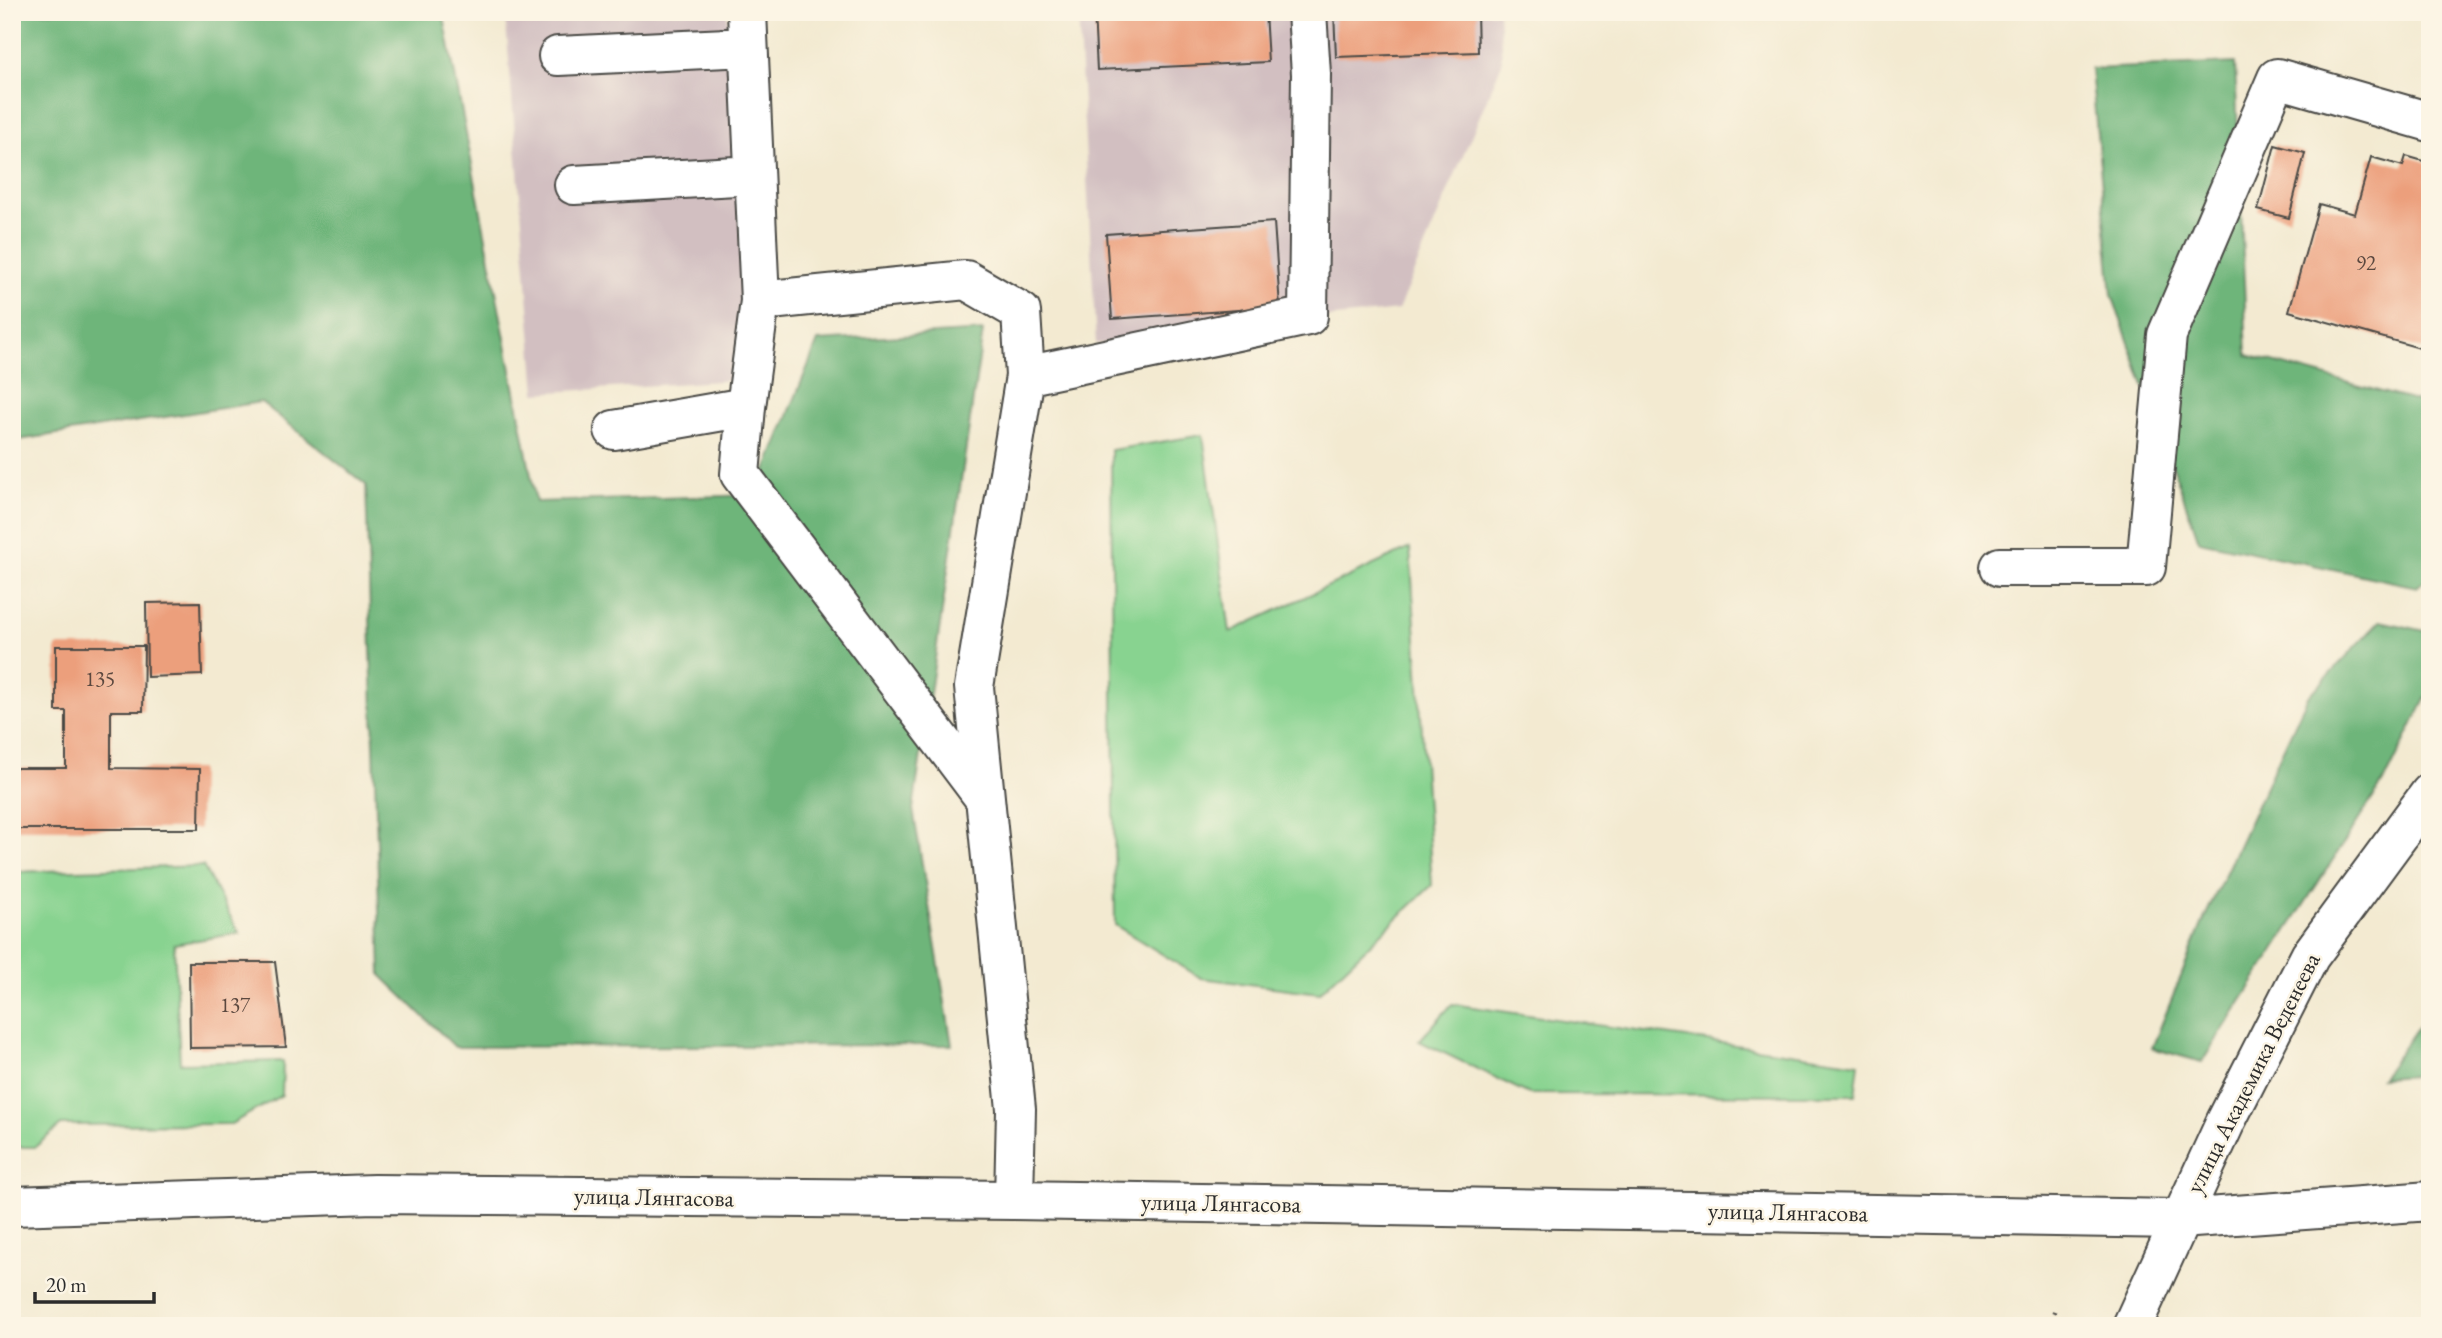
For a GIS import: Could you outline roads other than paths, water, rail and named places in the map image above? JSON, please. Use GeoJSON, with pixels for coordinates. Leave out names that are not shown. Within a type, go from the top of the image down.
{"type":"FeatureCollection","features":[{"type":"Feature","properties":{"kind":"main road"},"geometry":{"type":"LineString","coordinates":[[1025,376],[1308,316],[1311,74],[1307,12]]}},
{"type":"Feature","properties":{"kind":"main road"},"geometry":{"type":"LineString","coordinates":[[558,56],[748,30],[761,301],[740,474],[985,799]]}},
{"type":"Feature","properties":{"kind":"main road"},"geometry":{"type":"LineString","coordinates":[[2000,567],[2146,568],[2167,335],[2277,78],[2430,122]]}},
{"type":"Feature","properties":{"kind":"main road"},"geometry":{"type":"LineString","coordinates":[[573,185],[754,175]]}},
{"type":"Feature","properties":{"kind":"main road"},"geometry":{"type":"LineString","coordinates":[[761,301],[966,280],[1021,312],[1025,376],[974,687],[1016,1109],[1014,1200]]}},
{"type":"Feature","properties":{"kind":"main road"},"geometry":{"type":"LineString","coordinates":[[614,430],[747,407]]}},
{"type":"Feature","properties":{"kind":"main road","name":"улица Академика Веденеева"},"geometry":{"type":"LineString","coordinates":[[2132,1326],[2180,1219],[2310,956],[2430,793]]}},
{"type":"Feature","properties":{"kind":"main road","name":"улица Лянгасова"},"geometry":{"type":"LineString","coordinates":[[12,1206],[374,1194],[1014,1200],[2180,1219],[2430,1200]]}}]}
